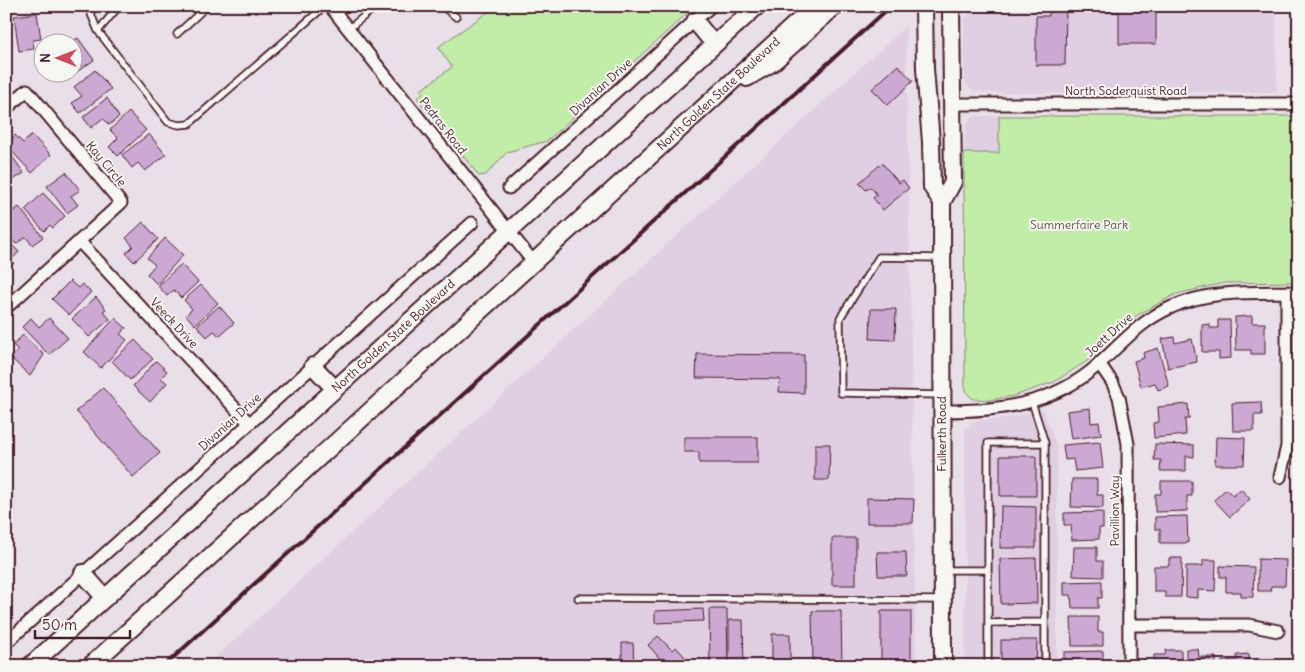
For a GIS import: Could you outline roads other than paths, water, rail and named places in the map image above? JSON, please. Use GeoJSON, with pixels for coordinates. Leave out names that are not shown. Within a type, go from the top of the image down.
{"type":"FeatureCollection","features":[{"type":"Feature","properties":{"kind":"main road","name":"North Golden State Boulevard"},"geometry":{"type":"LineString","coordinates":[[30,666],[508,230],[757,6]]}},
{"type":"Feature","properties":{"kind":"main road","name":"North Golden State Boulevard"},"geometry":{"type":"LineString","coordinates":[[90,666],[815,6]]}},
{"type":"Feature","properties":{"kind":"main road"},"geometry":{"type":"LineString","coordinates":[[717,96],[772,63],[835,6]]}},
{"type":"Feature","properties":{"kind":"main road","name":"Fulkerth Road"},"geometry":{"type":"LineString","coordinates":[[924,6],[925,69],[931,142],[932,187],[942,202]]}},
{"type":"Feature","properties":{"kind":"main road","name":"Fulkerth Road"},"geometry":{"type":"LineString","coordinates":[[943,666],[942,202],[953,182],[952,104],[955,10]]}},
{"type":"Feature","properties":{"kind":"main road"},"geometry":{"type":"LineString","coordinates":[[695,20],[714,44]]}},
{"type":"Feature","properties":{"kind":"main road"},"geometry":{"type":"LineString","coordinates":[[313,366],[334,389]]}},
{"type":"Feature","properties":{"kind":"main road"},"geometry":{"type":"LineString","coordinates":[[83,573],[105,598]]}},
{"type":"Feature","properties":{"kind":"street","name":"Pedras Road"},"geometry":{"type":"LineString","coordinates":[[330,6],[534,263]]}},
{"type":"Feature","properties":{"kind":"street","name":"Divanian Drive"},"geometry":{"type":"LineString","coordinates":[[509,188],[711,6]]}},
{"type":"Feature","properties":{"kind":"street","name":"Kay Circle"},"geometry":{"type":"LineString","coordinates":[[6,109],[27,90],[121,203],[6,308]]}},
{"type":"Feature","properties":{"kind":"street","name":"North Soderquist Road"},"geometry":{"type":"LineString","coordinates":[[952,104],[1299,104]]}},
{"type":"Feature","properties":{"kind":"street","name":"Divanian Drive"},"geometry":{"type":"LineString","coordinates":[[6,642],[472,222]]}},
{"type":"Feature","properties":{"kind":"street","name":"Veeck Drive"},"geometry":{"type":"LineString","coordinates":[[79,241],[249,423]]}},
{"type":"Feature","properties":{"kind":"street","name":"Joett Drive"},"geometry":{"type":"LineString","coordinates":[[942,403],[985,410],[1032,402],[1065,388],[1099,363],[1140,325],[1174,306],[1214,295],[1293,292]]}},
{"type":"Feature","properties":{"kind":"street"},"geometry":{"type":"LineString","coordinates":[[1280,477],[1287,446],[1293,292]]}},
{"type":"Feature","properties":{"kind":"street","name":"Pavillion Way"},"geometry":{"type":"LineString","coordinates":[[1099,363],[1112,382],[1119,397],[1128,444],[1129,666]]}},
{"type":"Feature","properties":{"kind":"street"},"geometry":{"type":"LineString","coordinates":[[1130,625],[1250,625],[1278,631]]}},
{"type":"Feature","properties":{"kind":"lane"},"geometry":{"type":"LineString","coordinates":[[91,6],[91,14],[98,31],[168,122],[179,125],[189,124],[325,6]]}},
{"type":"Feature","properties":{"kind":"lane"},"geometry":{"type":"LineString","coordinates":[[98,31],[118,6]]}},
{"type":"Feature","properties":{"kind":"lane"},"geometry":{"type":"LineString","coordinates":[[177,34],[207,6]]}},
{"type":"Feature","properties":{"kind":"lane"},"geometry":{"type":"LineString","coordinates":[[348,28],[377,6]]}},
{"type":"Feature","properties":{"kind":"lane"},"geometry":{"type":"LineString","coordinates":[[442,6],[456,16]]}},
{"type":"Feature","properties":{"kind":"lane"},"geometry":{"type":"LineString","coordinates":[[942,258],[879,257],[840,318],[841,393],[942,403]]}},
{"type":"Feature","properties":{"kind":"lane"},"geometry":{"type":"LineString","coordinates":[[1032,402],[1046,443],[1045,666]]}},
{"type":"Feature","properties":{"kind":"lane"},"geometry":{"type":"LineString","coordinates":[[988,666],[988,443],[1046,443]]}},
{"type":"Feature","properties":{"kind":"lane"},"geometry":{"type":"LineString","coordinates":[[943,570],[988,570]]}},
{"type":"Feature","properties":{"kind":"lane"},"geometry":{"type":"LineString","coordinates":[[578,598],[943,600]]}},
{"type":"Feature","properties":{"kind":"lane"},"geometry":{"type":"LineString","coordinates":[[988,623],[1045,622]]}},
{"type":"Feature","properties":{"kind":"railway"},"geometry":{"type":"LineString","coordinates":[[164,666],[891,6]]}},
{"type":"Feature","properties":{"kind":"park label","name":"Summerfaire Park"},"geometry":{"type":"Point","coordinates":[1079,225]}}]}
